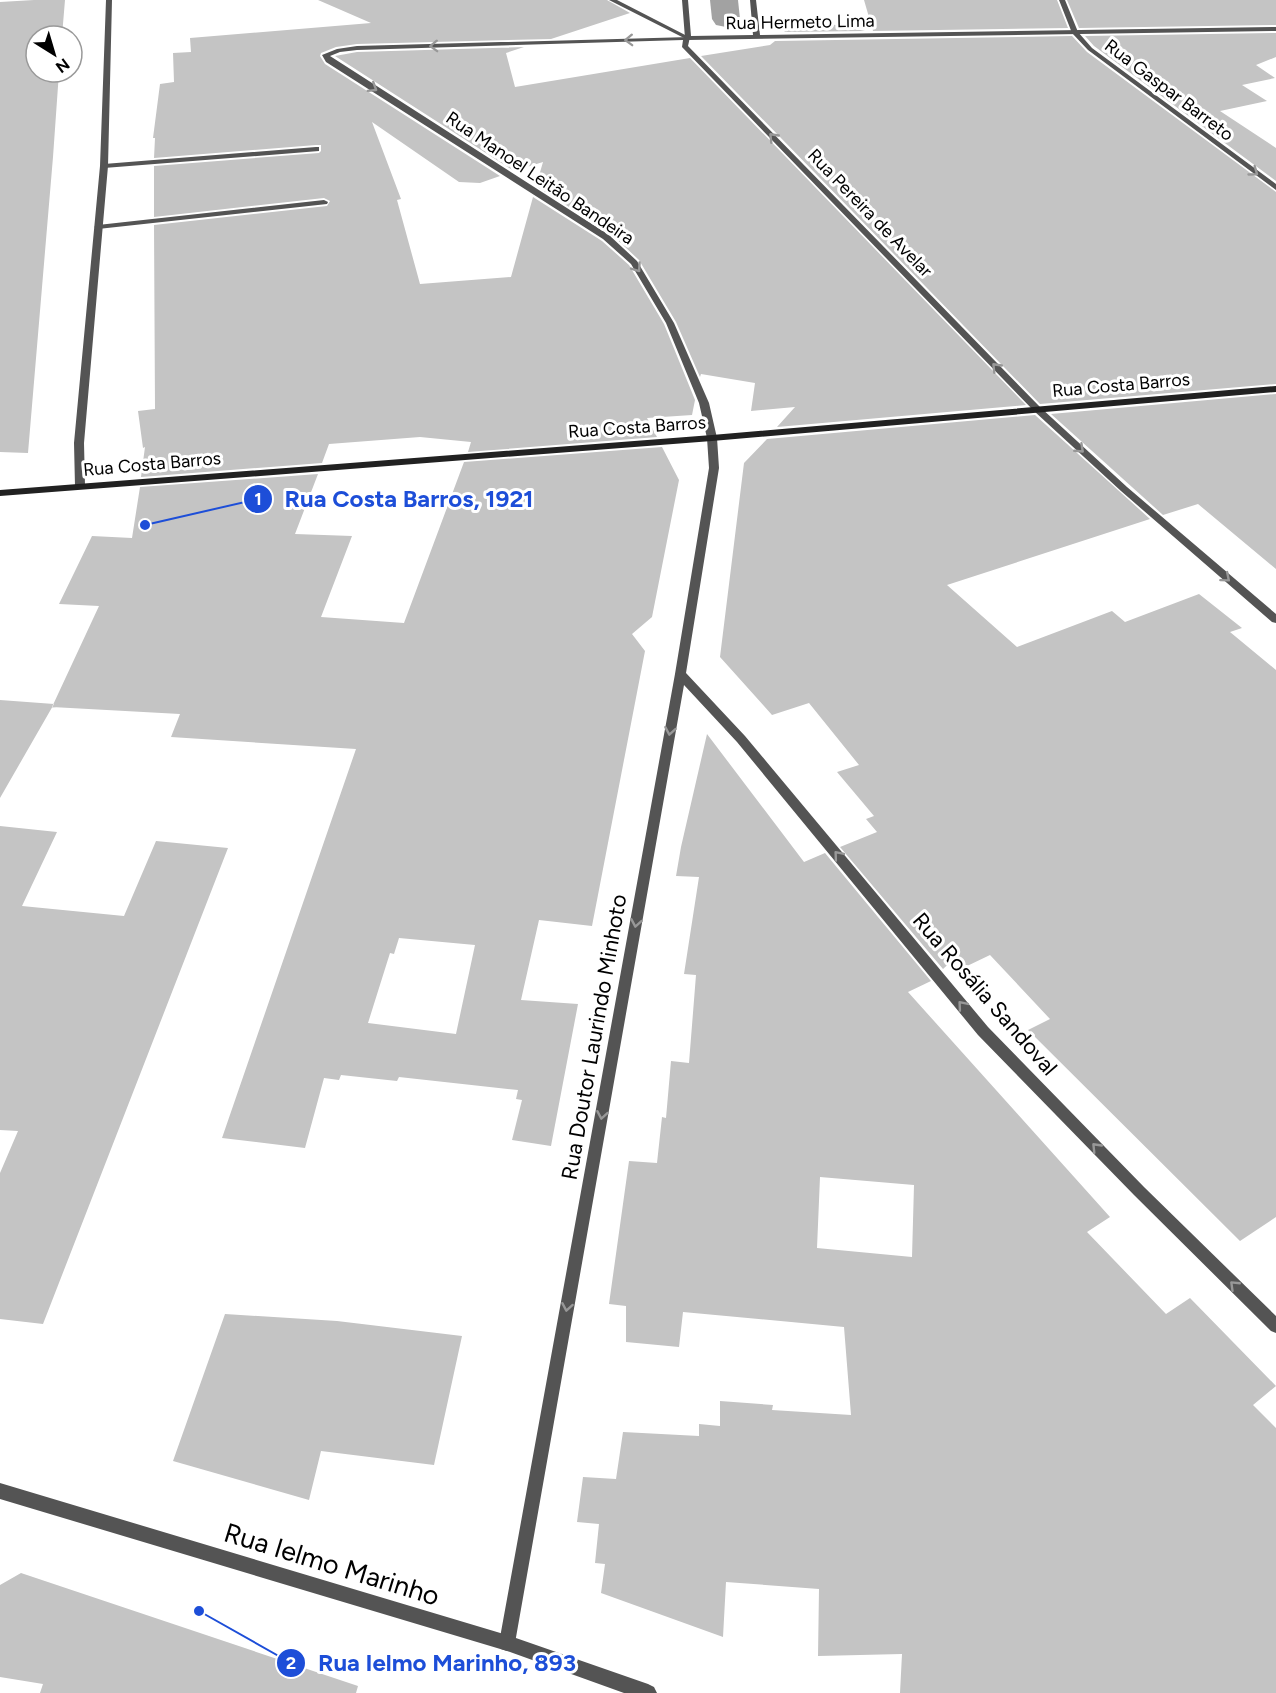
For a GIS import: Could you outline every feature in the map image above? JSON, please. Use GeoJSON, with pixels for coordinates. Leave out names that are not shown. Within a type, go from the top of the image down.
{"type":"FeatureCollection","features":[{"type":"Feature","properties":{"kind":"main road","name":"Rua Costa Barros"},"geometry":{"type":"LineString","coordinates":[[0,493],[712,438],[1276,389]]}},
{"type":"Feature","properties":{"kind":"street"},"geometry":{"type":"LineString","coordinates":[[80,486],[79,443],[104,166],[109,0]]}},
{"type":"Feature","properties":{"kind":"street"},"geometry":{"type":"LineString","coordinates":[[612,0],[688,38]]}},
{"type":"Feature","properties":{"kind":"street"},"geometry":{"type":"LineString","coordinates":[[685,0],[688,38]]}},
{"type":"Feature","properties":{"kind":"street"},"geometry":{"type":"LineString","coordinates":[[753,0],[757,37]]}},
{"type":"Feature","properties":{"kind":"street","name":"Rua Gaspar Barreto"},"geometry":{"type":"LineString","coordinates":[[1062,0],[1075,33],[1102,59],[1276,188]]}},
{"type":"Feature","properties":{"kind":"street","name":"Rua Hermeto Lima"},"geometry":{"type":"LineString","coordinates":[[326,55],[339,50],[357,48],[688,38],[1276,29]]}},
{"type":"Feature","properties":{"kind":"street","name":"Rua Pereira de Avelar"},"geometry":{"type":"LineString","coordinates":[[688,38],[684,46],[1037,409]]}},
{"type":"Feature","properties":{"kind":"street","name":"Rua Manoel Leitão Bandeira"},"geometry":{"type":"LineString","coordinates":[[326,55],[329,60],[548,199],[622,250],[634,262],[670,323],[704,403],[712,438]]}},
{"type":"Feature","properties":{"kind":"street"},"geometry":{"type":"LineString","coordinates":[[104,166],[316,149]]}},
{"type":"Feature","properties":{"kind":"street"},"geometry":{"type":"LineString","coordinates":[[98,227],[324,202]]}},
{"type":"Feature","properties":{"kind":"street"},"geometry":{"type":"LineString","coordinates":[[1037,409],[1150,512],[1276,620]]}},
{"type":"Feature","properties":{"kind":"street","name":"Rua Doutor Laurindo Minhoto"},"geometry":{"type":"LineString","coordinates":[[507,1643],[680,674],[714,468],[712,438]]}},
{"type":"Feature","properties":{"kind":"street","name":"Rua Rosália Sandoval"},"geometry":{"type":"LineString","coordinates":[[680,674],[741,739],[983,1031],[1139,1191],[1276,1326]]}},
{"type":"Feature","properties":{"kind":"street","name":"Rua Ielmo Marinho"},"geometry":{"type":"LineString","coordinates":[[0,1491],[507,1643],[616,1687],[648,1693]]}},
{"type":"Feature","properties":{"kind":"building"},"geometry":{"type":"Polygon","coordinates":[[[65,0],[63,24],[24,24],[24,84],[58,84],[28,453],[0,452],[0,2],[65,0]]]}},
{"type":"Feature","properties":{"kind":"building"},"geometry":{"type":"Polygon","coordinates":[[[318,0],[607,0],[630,13],[551,39],[357,44],[336,47],[321,53],[320,56],[325,64],[500,176],[480,183],[459,182],[372,122],[401,199],[397,200],[420,284],[511,277],[533,197],[602,241],[629,265],[664,324],[695,400],[692,415],[647,418],[657,437],[468,452],[471,442],[420,437],[329,444],[322,463],[141,477],[145,447],[143,448],[138,411],[155,409],[154,225],[327,206],[330,201],[324,198],[154,217],[154,166],[319,153],[321,151],[321,145],[316,145],[154,158],[155,138],[153,138],[160,84],[174,82],[173,53],[191,52],[190,38],[371,23],[318,0]]]}},
{"type":"Feature","properties":{"kind":"building"},"geometry":{"type":"Polygon","coordinates":[[[864,0],[1057,0],[1068,28],[873,31],[864,0]]]}},
{"type":"Feature","properties":{"kind":"building"},"geometry":{"type":"Polygon","coordinates":[[[1067,0],[1276,0],[1276,25],[1079,28],[1067,0]]]}},
{"type":"Feature","properties":{"kind":"building"},"geometry":{"type":"Polygon","coordinates":[[[801,18],[865,31],[784,32],[801,18]]]}},
{"type":"Feature","properties":{"kind":"building"},"geometry":{"type":"Polygon","coordinates":[[[1276,33],[1276,57],[1256,65],[1275,78],[1242,85],[1267,101],[1220,111],[1276,148],[1276,181],[1094,46],[1085,36],[1276,33]]]}},
{"type":"Feature","properties":{"kind":"building"},"geometry":{"type":"Polygon","coordinates":[[[1072,36],[1087,52],[1276,192],[1276,384],[1040,404],[701,56],[770,45],[775,41],[1072,36]]]}},
{"type":"Feature","properties":{"kind":"building"},"geometry":{"type":"Polygon","coordinates":[[[524,47],[506,53],[515,87],[690,58],[1026,405],[777,427],[795,407],[751,411],[755,383],[701,374],[700,377],[676,322],[639,260],[610,233],[536,186],[543,162],[514,171],[335,56],[357,52],[524,47]]]}},
{"type":"Feature","properties":{"kind":"building"},"geometry":{"type":"Polygon","coordinates":[[[1276,394],[1276,569],[1198,504],[1163,515],[1051,414],[1276,394]]]}},
{"type":"Feature","properties":{"kind":"building"},"geometry":{"type":"Polygon","coordinates":[[[1035,415],[1150,519],[947,585],[1017,647],[1112,611],[1125,622],[1199,594],[1242,628],[1230,632],[1276,670],[1276,1217],[1240,1241],[1028,1030],[1050,1019],[990,955],[965,967],[956,957],[943,969],[840,847],[877,832],[866,819],[874,816],[837,772],[859,765],[809,703],[772,715],[720,657],[744,463],[767,439],[1035,415]]]}},
{"type":"Feature","properties":{"kind":"building"},"geometry":{"type":"Polygon","coordinates":[[[662,447],[679,480],[652,617],[632,634],[645,651],[592,926],[539,920],[521,1000],[578,1004],[551,1146],[512,1140],[522,1100],[516,1099],[518,1090],[399,1077],[397,1081],[341,1075],[339,1080],[324,1078],[305,1148],[222,1138],[356,749],[171,737],[180,714],[52,707],[99,606],[59,604],[92,536],[132,538],[140,487],[318,474],[295,534],[352,536],[321,617],[404,623],[464,462],[662,447]],[[399,938],[394,954],[390,953],[368,1023],[456,1034],[475,945],[399,938]]]}},
{"type":"Feature","properties":{"kind":"building"},"geometry":{"type":"Polygon","coordinates":[[[0,700],[54,704],[0,798],[0,700]]]}},
{"type":"Feature","properties":{"kind":"building"},"geometry":{"type":"Polygon","coordinates":[[[707,734],[804,862],[825,853],[931,981],[908,992],[1110,1217],[1087,1232],[1166,1314],[1190,1298],[1276,1386],[1253,1405],[1276,1428],[1276,1693],[900,1693],[902,1654],[818,1656],[819,1589],[726,1582],[723,1637],[601,1593],[605,1564],[595,1563],[599,1524],[577,1522],[583,1477],[616,1479],[623,1432],[699,1436],[699,1424],[720,1426],[720,1401],[773,1405],[772,1410],[851,1415],[844,1327],[683,1312],[679,1347],[626,1342],[626,1306],[609,1304],[629,1161],[657,1163],[662,1117],[666,1118],[671,1061],[689,1063],[696,975],[684,974],[699,877],[676,876],[707,734]],[[820,1177],[817,1248],[912,1257],[914,1185],[820,1177]]]}},
{"type":"Feature","properties":{"kind":"building"},"geometry":{"type":"Polygon","coordinates":[[[0,826],[57,832],[22,906],[124,916],[156,841],[228,848],[43,1324],[0,1319],[0,1173],[18,1131],[0,1130],[0,826]]]}},
{"type":"Feature","properties":{"kind":"building"},"geometry":{"type":"Polygon","coordinates":[[[225,1314],[337,1321],[462,1336],[434,1465],[321,1451],[309,1500],[173,1461],[225,1314]]]}},
{"type":"Feature","properties":{"kind":"building"},"geometry":{"type":"Polygon","coordinates":[[[21,1573],[358,1686],[356,1693],[40,1693],[43,1684],[0,1677],[0,1585],[21,1573]]]}},
{"type":"Feature","properties":{"kind":"waterway"},"geometry":{"type":"LineString","coordinates":[[724,0],[726,19]]}},
{"type":"Feature","properties":{"kind":"place","name":"Rua Costa Barros, 1921"},"geometry":{"type":"Point","coordinates":[145,525]}},
{"type":"Feature","properties":{"kind":"place","name":"Rua Ielmo Marinho, 893"},"geometry":{"type":"Point","coordinates":[199,1611]}}]}
